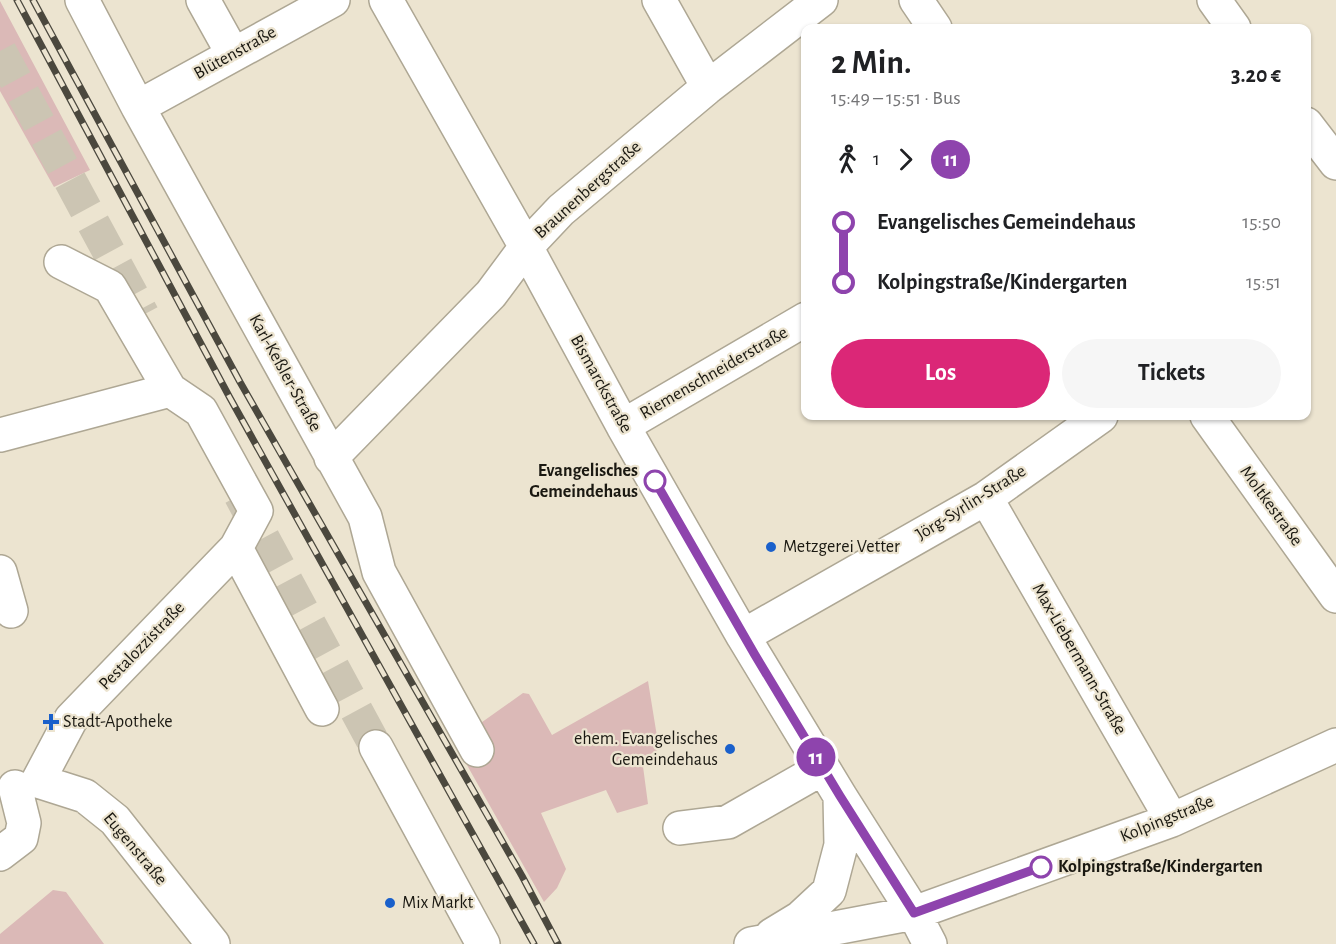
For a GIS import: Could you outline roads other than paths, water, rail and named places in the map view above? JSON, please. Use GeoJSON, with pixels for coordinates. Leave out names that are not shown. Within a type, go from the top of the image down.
{"type":"FeatureCollection","features":[{"type":"Feature","properties":{"kind":"street","name":"Karl-Keßler-Straße"},"geometry":{"type":"LineString","coordinates":[[82,0],[365,517],[379,572],[477,750]]}},
{"type":"Feature","properties":{"kind":"street"},"geometry":{"type":"LineString","coordinates":[[203,0],[234,54]]}},
{"type":"Feature","properties":{"kind":"street","name":"Blütenstraße"},"geometry":{"type":"LineString","coordinates":[[138,106],[333,0]]}},
{"type":"Feature","properties":{"kind":"street","name":"Bismarckstraße"},"geometry":{"type":"LineString","coordinates":[[386,0],[526,247],[623,426],[743,636],[914,913],[930,944]]}},
{"type":"Feature","properties":{"kind":"street"},"geometry":{"type":"LineString","coordinates":[[659,0],[708,87]]}},
{"type":"Feature","properties":{"kind":"street","name":"Braunenbergstraße"},"geometry":{"type":"LineString","coordinates":[[331,458],[491,294],[526,247],[561,210],[708,87],[821,0]]}},
{"type":"Feature","properties":{"kind":"street"},"geometry":{"type":"LineString","coordinates":[[916,0],[932,24]]}},
{"type":"Feature","properties":{"kind":"street"},"geometry":{"type":"LineString","coordinates":[[1214,0],[1231,24]]}},
{"type":"Feature","properties":{"kind":"street"},"geometry":{"type":"LineString","coordinates":[[1311,130],[1336,163]]}},
{"type":"Feature","properties":{"kind":"street"},"geometry":{"type":"LineString","coordinates":[[0,435],[170,390],[110,287],[61,262]]}},
{"type":"Feature","properties":{"kind":"street","name":"Riemenschneiderstraße"},"geometry":{"type":"LineString","coordinates":[[623,426],[801,322]]}},
{"type":"Feature","properties":{"kind":"street","name":"Pestalozzistraße"},"geometry":{"type":"LineString","coordinates":[[18,786],[71,720],[236,548],[256,511],[201,411],[170,390]]}},
{"type":"Feature","properties":{"kind":"street","name":"Jörg-Syrlin-Straße"},"geometry":{"type":"LineString","coordinates":[[743,636],[986,498],[1095,420]]}},
{"type":"Feature","properties":{"kind":"street","name":"Moltkestraße"},"geometry":{"type":"LineString","coordinates":[[1210,420],[1336,596]]}},
{"type":"Feature","properties":{"kind":"street","name":"Max-Liebermann-Straße"},"geometry":{"type":"LineString","coordinates":[[986,498],[1172,820]]}},
{"type":"Feature","properties":{"kind":"street"},"geometry":{"type":"LineString","coordinates":[[236,548],[322,709]]}},
{"type":"Feature","properties":{"kind":"street"},"geometry":{"type":"LineString","coordinates":[[0,572],[11,611]]}},
{"type":"Feature","properties":{"kind":"street","name":"Kolpingstraße"},"geometry":{"type":"LineString","coordinates":[[755,943],[914,913],[1172,820],[1336,744]]}},
{"type":"Feature","properties":{"kind":"street"},"geometry":{"type":"LineString","coordinates":[[376,747],[483,944]]}},
{"type":"Feature","properties":{"kind":"street"},"geometry":{"type":"LineString","coordinates":[[680,828],[728,822],[824,768]]}},
{"type":"Feature","properties":{"kind":"street"},"geometry":{"type":"LineString","coordinates":[[0,854],[21,838],[24,823],[18,786]]}},
{"type":"Feature","properties":{"kind":"street","name":"Eugenstraße"},"geometry":{"type":"LineString","coordinates":[[18,786],[85,796],[115,820],[213,944]]}},
{"type":"Feature","properties":{"kind":"street","name":"Bismarckstraße"},"geometry":{"type":"LineString","coordinates":[[755,943],[800,918],[829,891],[841,845],[840,796]]}},
{"type":"Feature","properties":{"kind":"tunnel"},"geometry":{"type":"LineString","coordinates":[[0,51],[143,315]]}},
{"type":"Feature","properties":{"kind":"tunnel"},"geometry":{"type":"LineString","coordinates":[[240,495],[376,747]]}},
{"type":"Feature","properties":{"kind":"railway"},"geometry":{"type":"LineString","coordinates":[[17,0],[230,398],[534,944]]}},
{"type":"Feature","properties":{"kind":"railway"},"geometry":{"type":"LineString","coordinates":[[33,0],[240,382],[522,876],[558,944]]}},
{"type":"Feature","properties":{"kind":"place","name":"Evangelisches Gemeindehaus"},"geometry":{"type":"Point","coordinates":[655,481]}},
{"type":"Feature","properties":{"kind":"place","name":"Metzgerei Vetter"},"geometry":{"type":"Point","coordinates":[771,547]}},
{"type":"Feature","properties":{"kind":"place","name":"Stadt-Apotheke"},"geometry":{"type":"Point","coordinates":[51,722]}},
{"type":"Feature","properties":{"kind":"place","name":"ehem. Evangelisches Gemeindehaus"},"geometry":{"type":"Point","coordinates":[730,749]}},
{"type":"Feature","properties":{"kind":"place","name":"Kolpingstraße/Kindergarten"},"geometry":{"type":"Point","coordinates":[1041,867]}},
{"type":"Feature","properties":{"kind":"place","name":"Mix Markt"},"geometry":{"type":"Point","coordinates":[390,903]}}]}
